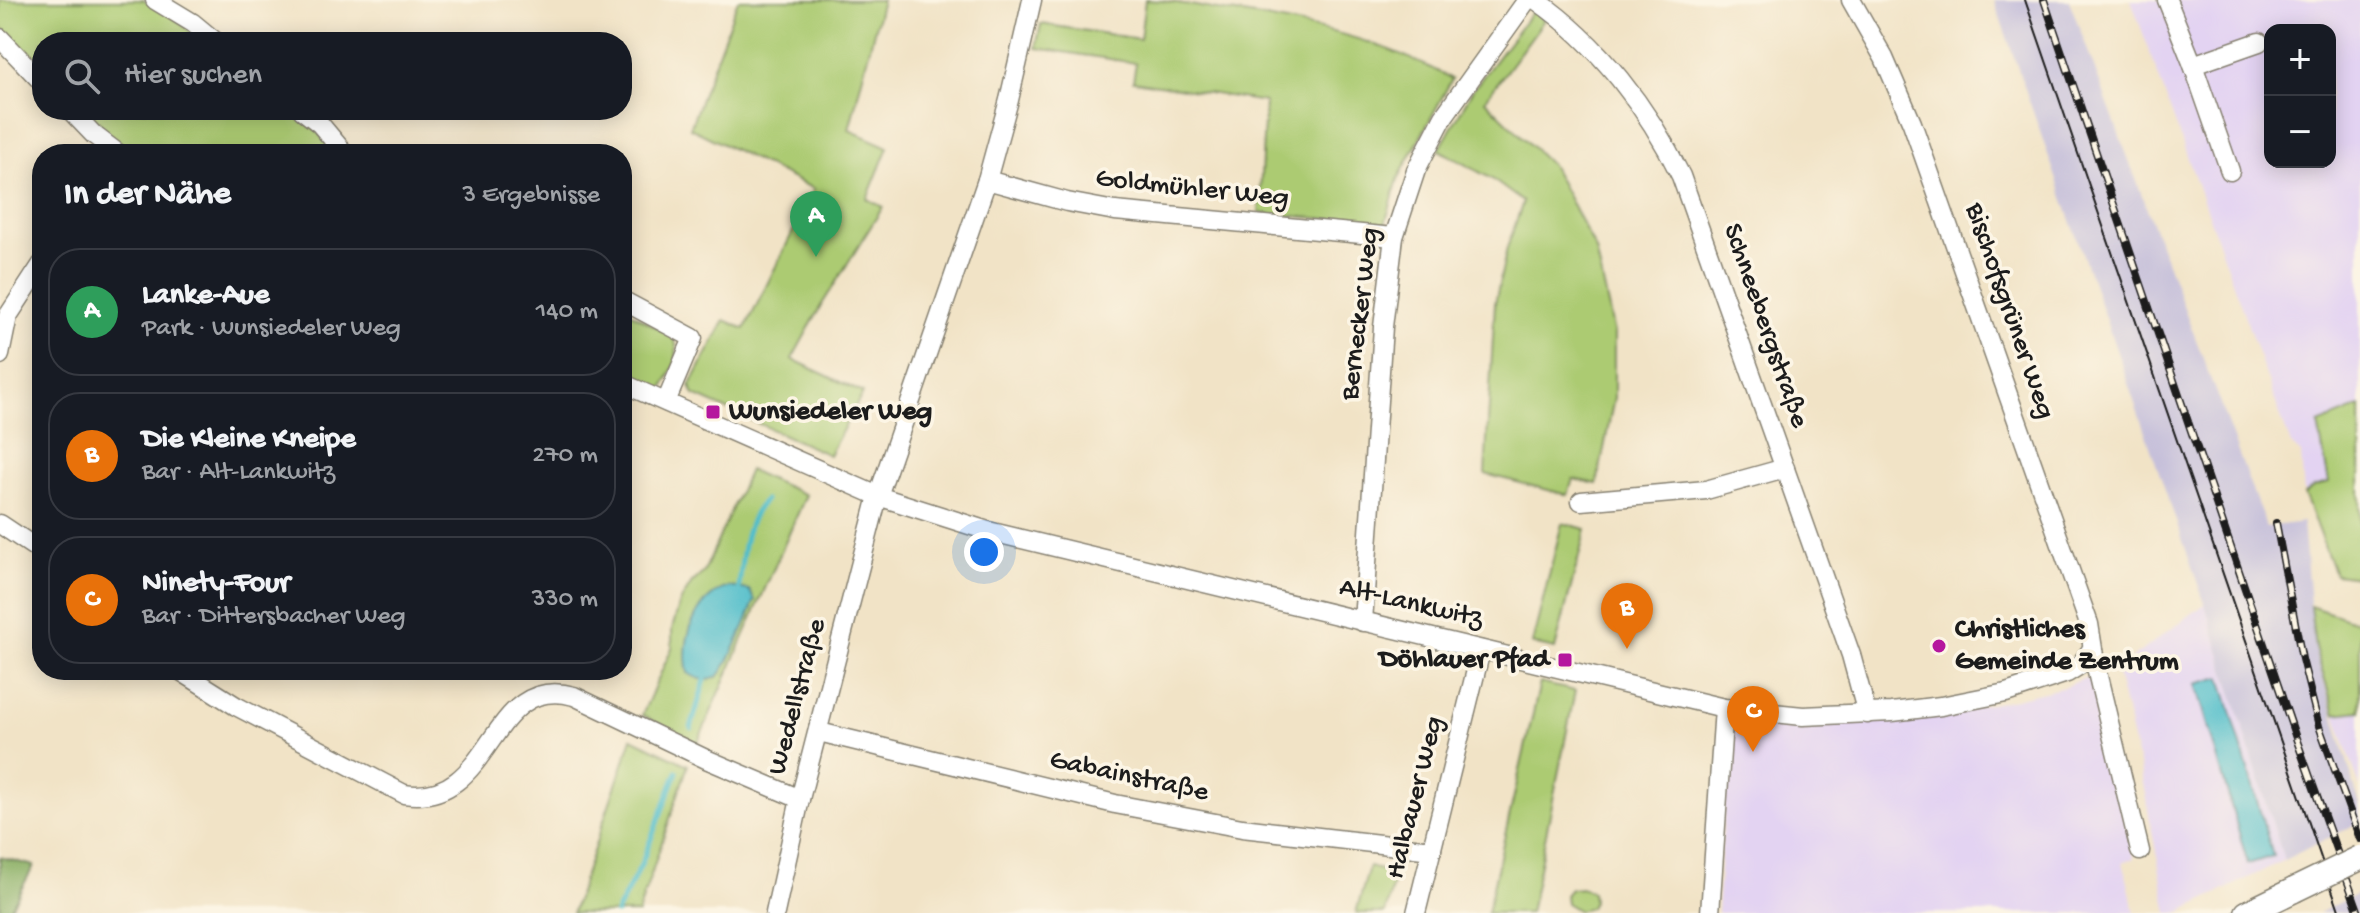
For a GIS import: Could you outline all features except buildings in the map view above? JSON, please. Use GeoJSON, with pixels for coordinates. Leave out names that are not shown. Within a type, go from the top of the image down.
{"type":"FeatureCollection","features":[{"type":"Feature","properties":{"kind":"main road"},"geometry":{"type":"LineString","coordinates":[[2247,913],[2360,858]]}},
{"type":"Feature","properties":{"kind":"street"},"geometry":{"type":"LineString","coordinates":[[155,0],[204,32]]}},
{"type":"Feature","properties":{"kind":"street"},"geometry":{"type":"LineString","coordinates":[[878,496],[987,180],[1032,0]]}},
{"type":"Feature","properties":{"kind":"street","name":"Bernecker Weg"},"geometry":{"type":"LineString","coordinates":[[1363,622],[1383,327],[1394,237],[1416,170],[1444,116],[1527,0]]}},
{"type":"Feature","properties":{"kind":"street","name":"Bischofsgrüner Weg"},"geometry":{"type":"LineString","coordinates":[[1851,0],[1884,58],[1912,123],[2089,624],[2092,649]]}},
{"type":"Feature","properties":{"kind":"street"},"geometry":{"type":"LineString","coordinates":[[2167,0],[2230,171]]}},
{"type":"Feature","properties":{"kind":"street","name":"Schneebergstraße"},"geometry":{"type":"LineString","coordinates":[[1544,2],[1612,69],[1644,112],[1679,171],[1851,655],[1867,714]]}},
{"type":"Feature","properties":{"kind":"street"},"geometry":{"type":"LineString","coordinates":[[0,38],[32,72]]}},
{"type":"Feature","properties":{"kind":"street"},"geometry":{"type":"LineString","coordinates":[[2193,65],[2259,42]]}},
{"type":"Feature","properties":{"kind":"street"},"geometry":{"type":"LineString","coordinates":[[80,120],[106,144]]}},
{"type":"Feature","properties":{"kind":"street"},"geometry":{"type":"LineString","coordinates":[[315,120],[337,144]]}},
{"type":"Feature","properties":{"kind":"street","name":"Goldmühler Weg"},"geometry":{"type":"LineString","coordinates":[[987,180],[1067,202],[1119,211],[1394,237]]}},
{"type":"Feature","properties":{"kind":"street"},"geometry":{"type":"LineString","coordinates":[[0,355],[4,318],[32,278]]}},
{"type":"Feature","properties":{"kind":"street"},"geometry":{"type":"LineString","coordinates":[[632,305],[693,338],[666,402]]}},
{"type":"Feature","properties":{"kind":"street","name":"Alt-Lankwitz"},"geometry":{"type":"LineString","coordinates":[[632,387],[878,496],[988,531],[1724,708],[1803,716],[1867,714],[1941,706],[2006,693],[2067,673],[2080,665],[2092,649]]}},
{"type":"Feature","properties":{"kind":"street"},"geometry":{"type":"LineString","coordinates":[[1581,501],[1706,490],[1785,468]]}},
{"type":"Feature","properties":{"kind":"street","name":"Wedellstraße"},"geometry":{"type":"LineString","coordinates":[[775,913],[800,799],[878,496]]}},
{"type":"Feature","properties":{"kind":"street"},"geometry":{"type":"LineString","coordinates":[[0,524],[32,545]]}},
{"type":"Feature","properties":{"kind":"street"},"geometry":{"type":"LineString","coordinates":[[2092,649],[2140,851]]}},
{"type":"Feature","properties":{"kind":"street","name":"Halbauer Weg"},"geometry":{"type":"LineString","coordinates":[[1416,913],[1481,650]]}},
{"type":"Feature","properties":{"kind":"street"},"geometry":{"type":"LineString","coordinates":[[195,680],[236,706],[404,794],[430,795],[451,787],[466,775],[515,709],[528,699],[553,692],[574,696],[706,759],[800,799]]}},
{"type":"Feature","properties":{"kind":"street"},"geometry":{"type":"LineString","coordinates":[[1710,913],[1724,708]]}},
{"type":"Feature","properties":{"kind":"street","name":"Gabainstraße"},"geometry":{"type":"LineString","coordinates":[[819,732],[1131,807],[1242,828],[1432,850]]}},
{"type":"Feature","properties":{"kind":"shaded area"},"geometry":{"type":"Polygon","coordinates":[[[1994,0],[2069,0],[2266,527],[2303,522],[2314,649],[2360,805],[2360,822],[2284,860],[2205,604],[1994,0]]]}},
{"type":"Feature","properties":{"kind":"shaded area"},"geometry":{"type":"Polygon","coordinates":[[[2131,0],[2360,0],[2360,577],[2335,574],[2304,494],[2301,454],[2291,445],[2131,0]]]}},
{"type":"Feature","properties":{"kind":"shaded area"},"geometry":{"type":"Polygon","coordinates":[[[2205,604],[2284,860],[2178,913],[2168,913],[2140,768],[2116,670],[2205,604]]]}},
{"type":"Feature","properties":{"kind":"shaded area"},"geometry":{"type":"Polygon","coordinates":[[[2088,677],[2095,688],[2134,859],[2123,862],[2135,913],[1717,913],[1730,725],[1734,722],[1802,725],[1887,721],[2003,702],[2061,688],[2088,677]]]}},
{"type":"Feature","properties":{"kind":"shaded area"},"geometry":{"type":"Polygon","coordinates":[[[2360,711],[2360,787],[2335,714],[2360,711]]]}},
{"type":"Feature","properties":{"kind":"shaded area"},"geometry":{"type":"Polygon","coordinates":[[[2360,893],[2360,913],[2318,913],[2360,893]]]}},
{"type":"Feature","properties":{"kind":"green space"},"geometry":{"type":"Polygon","coordinates":[[[0,0],[143,0],[192,32],[32,32],[32,59],[0,26],[0,0]]]}},
{"type":"Feature","properties":{"kind":"green space"},"geometry":{"type":"Polygon","coordinates":[[[738,0],[882,0],[849,130],[888,147],[867,199],[883,207],[792,359],[863,393],[829,455],[694,395],[690,386],[725,320],[745,329],[814,189],[690,128],[738,0]]]}},
{"type":"Feature","properties":{"kind":"green space"},"geometry":{"type":"Polygon","coordinates":[[[1145,0],[1175,2],[1341,34],[1396,52],[1452,79],[1398,179],[1385,224],[1259,213],[1265,102],[1133,81],[1136,63],[1036,48],[1041,24],[1140,39],[1145,0]]]}},
{"type":"Feature","properties":{"kind":"green space"},"geometry":{"type":"Polygon","coordinates":[[[1533,11],[1544,20],[1485,100],[1552,166],[1596,250],[1614,333],[1614,398],[1597,484],[1573,479],[1568,495],[1485,474],[1495,303],[1507,248],[1523,202],[1492,179],[1439,150],[1472,91],[1533,11]]]}},
{"type":"Feature","properties":{"kind":"green space"},"geometry":{"type":"Polygon","coordinates":[[[92,120],[303,120],[328,144],[120,144],[92,120]]]}},
{"type":"Feature","properties":{"kind":"green space"},"geometry":{"type":"Polygon","coordinates":[[[632,313],[673,336],[676,343],[676,357],[662,390],[632,378],[632,313]]]}},
{"type":"Feature","properties":{"kind":"green space"},"geometry":{"type":"Polygon","coordinates":[[[2360,407],[2360,577],[2335,574],[2304,494],[2313,487],[2329,483],[2318,424],[2360,407]]]}},
{"type":"Feature","properties":{"kind":"green space"},"geometry":{"type":"Polygon","coordinates":[[[749,470],[806,495],[697,744],[642,715],[672,648],[672,629],[680,602],[692,583],[704,572],[749,470]]]}},
{"type":"Feature","properties":{"kind":"green space"},"geometry":{"type":"Polygon","coordinates":[[[1562,523],[1586,529],[1555,649],[1532,644],[1562,523]]]}},
{"type":"Feature","properties":{"kind":"green space"},"geometry":{"type":"Polygon","coordinates":[[[2310,606],[2360,623],[2360,711],[2335,714],[2315,648],[2310,606]]]}},
{"type":"Feature","properties":{"kind":"green space"},"geometry":{"type":"Polygon","coordinates":[[[1540,683],[1575,691],[1530,913],[1487,913],[1540,683]]]}},
{"type":"Feature","properties":{"kind":"green space"},"geometry":{"type":"Polygon","coordinates":[[[632,738],[688,765],[638,913],[572,913],[632,738]]]}},
{"type":"Feature","properties":{"kind":"green space"},"geometry":{"type":"Polygon","coordinates":[[[0,857],[34,866],[8,913],[0,913],[0,857]]]}},
{"type":"Feature","properties":{"kind":"green space"},"geometry":{"type":"Polygon","coordinates":[[[1369,867],[1396,874],[1385,913],[1356,913],[1369,867]]]}},
{"type":"Feature","properties":{"kind":"green space"},"geometry":{"type":"Polygon","coordinates":[[[1582,888],[1592,892],[1593,901],[1590,908],[1579,911],[1566,903],[1565,895],[1570,889],[1582,888]]]}},
{"type":"Feature","properties":{"kind":"water"},"geometry":{"type":"Polygon","coordinates":[[[729,587],[749,590],[755,600],[722,671],[710,679],[699,678],[688,673],[686,660],[693,621],[707,600],[729,587]]]}},
{"type":"Feature","properties":{"kind":"water"},"geometry":{"type":"Polygon","coordinates":[[[2221,677],[2273,856],[2248,864],[2196,684],[2221,677]]]}},
{"type":"Feature","properties":{"kind":"waterway"},"geometry":{"type":"LineString","coordinates":[[739,588],[748,529],[765,500]]}},
{"type":"Feature","properties":{"kind":"waterway"},"geometry":{"type":"LineString","coordinates":[[691,728],[705,680]]}},
{"type":"Feature","properties":{"kind":"waterway"},"geometry":{"type":"LineString","coordinates":[[616,913],[640,867],[677,772]]}},
{"type":"Feature","properties":{"kind":"tram line"},"geometry":{"type":"LineString","coordinates":[[2025,0],[2340,913]]}},
{"type":"Feature","properties":{"kind":"railway"},"geometry":{"type":"LineString","coordinates":[[2044,0],[2297,741],[2359,913]]}},
{"type":"Feature","properties":{"kind":"railway"},"geometry":{"type":"LineString","coordinates":[[2276,523],[2302,659],[2319,726],[2360,839]]}},
{"type":"Feature","properties":{"kind":"place","name":"Lanke-Aue"},"geometry":{"type":"Point","coordinates":[816,257]}},
{"type":"Feature","properties":{"kind":"place","name":"Wunsiedeler Weg"},"geometry":{"type":"Point","coordinates":[713,412]}},
{"type":"Feature","properties":{"kind":"place","name":"Christliches Gemeinde Zentrum"},"geometry":{"type":"Point","coordinates":[1939,646]}},
{"type":"Feature","properties":{"kind":"place","name":"Die Kleine Kneipe"},"geometry":{"type":"Point","coordinates":[1627,649]}},
{"type":"Feature","properties":{"kind":"place","name":"Döhlauer Pfad"},"geometry":{"type":"Point","coordinates":[1565,660]}},
{"type":"Feature","properties":{"kind":"place","name":"Ninety-Four"},"geometry":{"type":"Point","coordinates":[1753,752]}}]}
